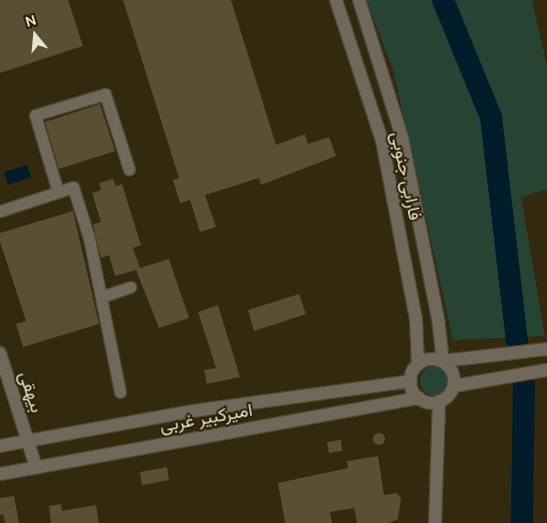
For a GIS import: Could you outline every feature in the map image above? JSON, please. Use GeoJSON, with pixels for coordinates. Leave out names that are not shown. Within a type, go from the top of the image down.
{"type":"FeatureCollection","features":[{"type":"Feature","properties":{"kind":"street","name":"فارابی جنوبی"},"geometry":{"type":"LineString","coordinates":[[336,0],[382,141],[416,320],[418,364]]}},
{"type":"Feature","properties":{"kind":"street","name":"فارابی جنوبی"},"geometry":{"type":"LineString","coordinates":[[359,0],[402,137],[438,318],[443,361]]}},
{"type":"Feature","properties":{"kind":"street"},"geometry":{"type":"LineString","coordinates":[[58,192],[35,115],[106,94],[129,169]]}},
{"type":"Feature","properties":{"kind":"street"},"geometry":{"type":"LineString","coordinates":[[0,211],[73,187],[89,238],[120,392]]}},
{"type":"Feature","properties":{"kind":"street"},"geometry":{"type":"LineString","coordinates":[[101,297],[130,288]]}},
{"type":"Feature","properties":{"kind":"street"},"geometry":{"type":"LineString","coordinates":[[439,401],[419,398],[410,381],[418,364],[430,359],[443,361],[547,349]]}},
{"type":"Feature","properties":{"kind":"street","name":"بیهقی"},"geometry":{"type":"LineString","coordinates":[[0,353],[36,467]]}},
{"type":"Feature","properties":{"kind":"street"},"geometry":{"type":"LineString","coordinates":[[443,361],[452,372],[454,386]]}},
{"type":"Feature","properties":{"kind":"street"},"geometry":{"type":"LineString","coordinates":[[435,523],[439,401],[454,386],[547,370]]}},
{"type":"Feature","properties":{"kind":"street","name":"امیرکبیر غربی"},"geometry":{"type":"LineString","coordinates":[[0,446],[193,411],[410,381]]}},
{"type":"Feature","properties":{"kind":"street","name":"امیرکبیر غربی"},"geometry":{"type":"LineString","coordinates":[[0,474],[419,398]]}},
{"type":"Feature","properties":{"kind":"green space"},"geometry":{"type":"Polygon","coordinates":[[[366,0],[532,0],[547,66],[547,189],[521,197],[545,336],[453,340],[393,69],[366,0]]]}},
{"type":"Feature","properties":{"kind":"green space"},"geometry":{"type":"Polygon","coordinates":[[[435,366],[446,370],[450,381],[446,392],[435,396],[424,392],[420,381],[424,370],[435,366]]]}},
{"type":"Feature","properties":{"kind":"water"},"geometry":{"type":"Polygon","coordinates":[[[27,165],[31,177],[8,185],[4,172],[27,165]]]}},
{"type":"Feature","properties":{"kind":"building"},"geometry":{"type":"Polygon","coordinates":[[[0,0],[68,0],[83,46],[0,73],[0,0]]]}},
{"type":"Feature","properties":{"kind":"building"},"geometry":{"type":"Polygon","coordinates":[[[123,0],[231,0],[276,145],[305,134],[308,144],[329,137],[336,156],[261,185],[259,178],[205,195],[216,227],[200,232],[190,200],[180,203],[173,180],[179,178],[123,0]]]}},
{"type":"Feature","properties":{"kind":"building"},"geometry":{"type":"Polygon","coordinates":[[[100,104],[115,151],[59,169],[45,122],[100,104]]]}},
{"type":"Feature","properties":{"kind":"building"},"geometry":{"type":"Polygon","coordinates":[[[113,179],[116,186],[122,184],[141,245],[133,248],[140,268],[169,259],[189,318],[159,328],[136,270],[115,276],[109,255],[101,258],[93,224],[101,222],[92,193],[101,190],[99,183],[113,179]]]}},
{"type":"Feature","properties":{"kind":"building"},"geometry":{"type":"Polygon","coordinates":[[[73,211],[99,324],[23,347],[16,324],[26,321],[0,242],[0,233],[73,211]]]}},
{"type":"Feature","properties":{"kind":"building"},"geometry":{"type":"Polygon","coordinates":[[[299,294],[306,314],[254,331],[248,310],[299,294]]]}},
{"type":"Feature","properties":{"kind":"building"},"geometry":{"type":"Polygon","coordinates":[[[218,305],[240,377],[207,384],[204,370],[216,368],[198,312],[218,305]]]}},
{"type":"Feature","properties":{"kind":"building"},"geometry":{"type":"Polygon","coordinates":[[[379,433],[385,439],[379,445],[373,439],[379,433]]]}},
{"type":"Feature","properties":{"kind":"building"},"geometry":{"type":"Polygon","coordinates":[[[341,440],[342,451],[329,453],[327,442],[341,440]]]}},
{"type":"Feature","properties":{"kind":"building"},"geometry":{"type":"Polygon","coordinates":[[[378,456],[384,495],[397,493],[401,498],[398,519],[389,523],[357,523],[354,508],[330,512],[332,523],[285,523],[278,483],[348,468],[347,461],[378,456]]]}},
{"type":"Feature","properties":{"kind":"building"},"geometry":{"type":"Polygon","coordinates":[[[167,467],[169,480],[142,485],[140,472],[167,467]]]}},
{"type":"Feature","properties":{"kind":"building"},"geometry":{"type":"Polygon","coordinates":[[[14,496],[19,523],[5,523],[3,514],[0,515],[0,498],[14,496]]]}},
{"type":"Feature","properties":{"kind":"building"},"geometry":{"type":"Polygon","coordinates":[[[61,504],[62,511],[96,505],[99,523],[51,523],[49,506],[61,504]]]}},
{"type":"Feature","properties":{"kind":"waterway"},"geometry":{"type":"LineString","coordinates":[[443,0],[491,117],[517,342]]}},
{"type":"Feature","properties":{"kind":"waterway"},"geometry":{"type":"LineString","coordinates":[[522,523],[524,383]]}}]}
